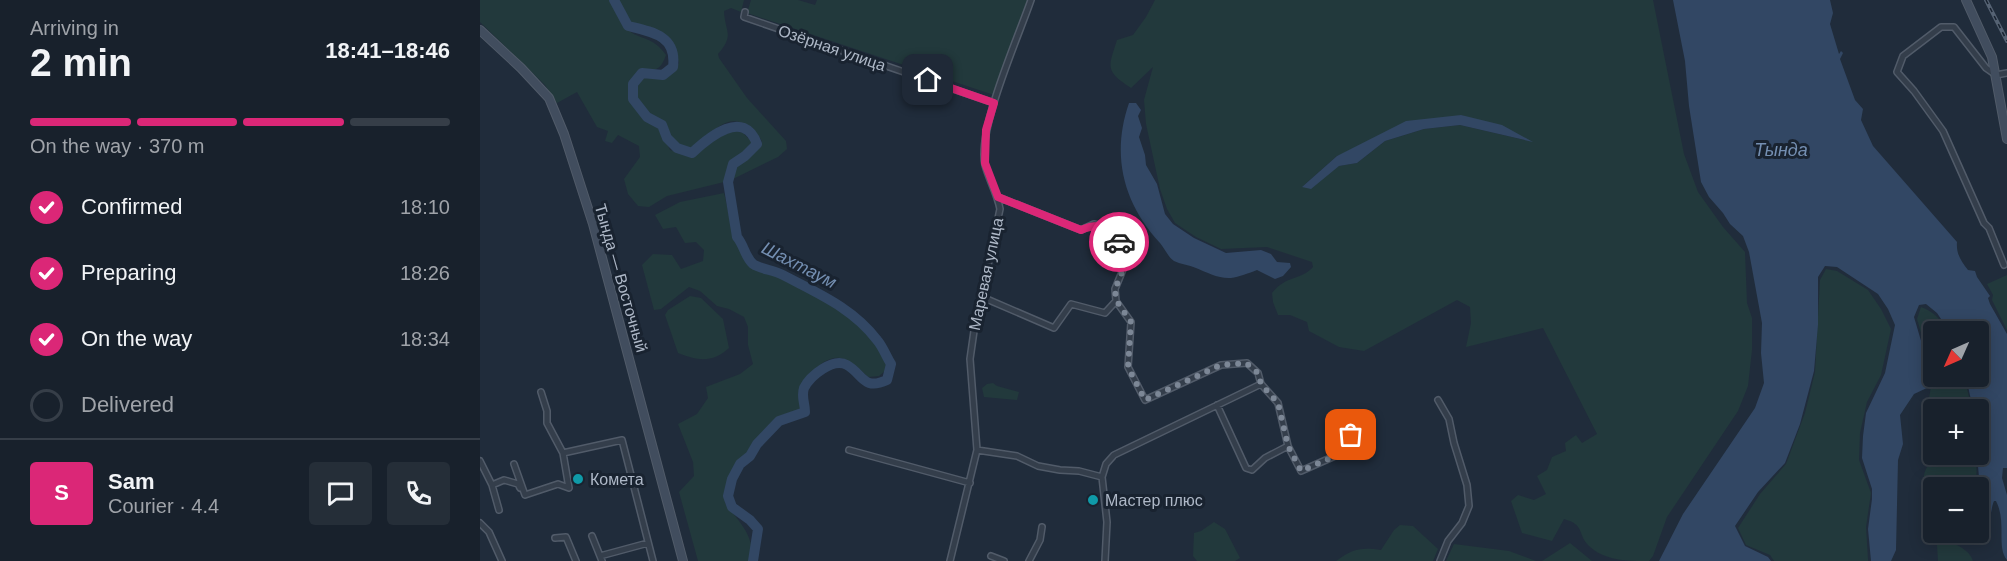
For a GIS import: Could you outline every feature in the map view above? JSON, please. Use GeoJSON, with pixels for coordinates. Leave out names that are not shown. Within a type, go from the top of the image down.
{"type":"FeatureCollection","features":[{"type":"Feature","properties":{"kind":"street","name":"Маревая улица"},"geometry":{"type":"LineString","coordinates":[[950,561],[977,450],[970,359],[1000,209],[998,197],[985,163],[986,130],[1031,0]]}},
{"type":"Feature","properties":{"kind":"street"},"geometry":{"type":"LineString","coordinates":[[1966,0],[1992,57],[2007,139]]}},
{"type":"Feature","properties":{"kind":"street","name":"Озёрная улица"},"geometry":{"type":"LineString","coordinates":[[745,12],[744,17],[994,103]]}},
{"type":"Feature","properties":{"kind":"street"},"geometry":{"type":"LineString","coordinates":[[2004,265],[1943,131],[1897,72],[1903,56],[1941,27],[1954,27],[1986,68],[1996,75],[2007,73]]}},
{"type":"Feature","properties":{"kind":"street","name":"Тында — Восточный"},"geometry":{"type":"LineString","coordinates":[[480,30],[549,98],[564,134],[593,224],[683,561]]}},
{"type":"Feature","properties":{"kind":"street"},"geometry":{"type":"LineString","coordinates":[[998,197],[1081,230],[1094,224],[1106,226],[1118,237],[1124,267],[1115,289],[1116,300],[1131,322],[1128,367],[1145,400],[1221,365],[1246,363],[1258,373],[1261,384],[1278,403],[1288,446],[1301,471],[1344,452],[1358,418]]}},
{"type":"Feature","properties":{"kind":"street"},"geometry":{"type":"LineString","coordinates":[[982,297],[1054,328],[1071,304],[1106,313],[1116,300]]}},
{"type":"Feature","properties":{"kind":"street"},"geometry":{"type":"LineString","coordinates":[[1105,561],[1107,522],[1102,477],[1106,464],[1114,455],[1261,384]]}},
{"type":"Feature","properties":{"kind":"street"},"geometry":{"type":"LineString","coordinates":[[525,495],[558,484],[569,488],[562,453],[548,423],[541,392]]}},
{"type":"Feature","properties":{"kind":"street"},"geometry":{"type":"LineString","coordinates":[[1438,400],[1449,419],[1467,485],[1469,507],[1462,523],[1448,541],[1440,561]]}},
{"type":"Feature","properties":{"kind":"street"},"geometry":{"type":"LineString","coordinates":[[1217,405],[1246,468],[1252,470],[1265,458],[1288,446]]}},
{"type":"Feature","properties":{"kind":"street"},"geometry":{"type":"LineString","coordinates":[[562,453],[622,440],[653,561]]}},
{"type":"Feature","properties":{"kind":"street"},"geometry":{"type":"LineString","coordinates":[[849,450],[970,483]]}},
{"type":"Feature","properties":{"kind":"street"},"geometry":{"type":"LineString","coordinates":[[977,450],[1017,456],[1038,466],[1079,471],[1102,477]]}},
{"type":"Feature","properties":{"kind":"street"},"geometry":{"type":"LineString","coordinates":[[480,461],[492,485],[499,510]]}},
{"type":"Feature","properties":{"kind":"street"},"geometry":{"type":"LineString","coordinates":[[514,464],[525,495]]}},
{"type":"Feature","properties":{"kind":"street"},"geometry":{"type":"LineString","coordinates":[[492,485],[504,480],[509,481],[518,484],[525,495]]}},
{"type":"Feature","properties":{"kind":"street"},"geometry":{"type":"LineString","coordinates":[[480,523],[489,532],[502,561]]}},
{"type":"Feature","properties":{"kind":"street"},"geometry":{"type":"LineString","coordinates":[[1029,561],[1040,540],[1042,527]]}},
{"type":"Feature","properties":{"kind":"street"},"geometry":{"type":"LineString","coordinates":[[592,536],[601,559],[648,543]]}},
{"type":"Feature","properties":{"kind":"street"},"geometry":{"type":"LineString","coordinates":[[555,538],[566,537],[576,561]]}},
{"type":"Feature","properties":{"kind":"street"},"geometry":{"type":"LineString","coordinates":[[990,556],[1004,561]]}},
{"type":"Feature","properties":{"kind":"green space"},"geometry":{"type":"Polygon","coordinates":[[[480,0],[610,0],[619,19],[627,29],[656,44],[666,55],[659,68],[637,75],[630,89],[630,96],[637,108],[661,131],[670,150],[691,155],[725,133],[734,130],[743,133],[752,142],[750,146],[730,163],[724,182],[667,196],[649,207],[638,206],[628,194],[624,179],[640,157],[639,146],[618,135],[612,143],[605,141],[608,131],[597,127],[577,92],[557,103],[545,85],[480,22],[480,0]]]}},
{"type":"Feature","properties":{"kind":"green space"},"geometry":{"type":"Polygon","coordinates":[[[616,0],[744,0],[741,12],[731,8],[724,11],[728,37],[718,54],[719,58],[747,98],[786,141],[787,149],[778,157],[731,180],[737,164],[750,156],[762,142],[750,128],[739,122],[730,122],[714,130],[693,147],[686,148],[677,145],[665,126],[647,113],[635,96],[643,78],[664,77],[679,63],[673,43],[668,37],[639,27],[628,20],[616,0]]]}},
{"type":"Feature","properties":{"kind":"green space"},"geometry":{"type":"Polygon","coordinates":[[[751,0],[798,0],[815,5],[817,0],[1028,0],[994,95],[747,13],[751,0]]]}},
{"type":"Feature","properties":{"kind":"green space"},"geometry":{"type":"Polygon","coordinates":[[[1155,0],[1653,0],[1684,154],[1698,192],[1723,227],[1745,252],[1747,303],[1752,318],[1752,350],[1748,386],[1738,411],[1667,517],[1653,556],[1649,561],[1624,560],[1601,554],[1588,545],[1575,524],[1564,519],[1552,541],[1522,533],[1511,501],[1518,495],[1534,500],[1546,494],[1537,476],[1547,470],[1552,457],[1566,451],[1565,443],[1576,435],[1582,443],[1597,434],[1543,328],[1466,347],[1471,323],[1470,307],[1457,300],[1364,351],[1339,347],[1309,331],[1307,322],[1290,315],[1278,315],[1273,302],[1272,293],[1277,287],[1309,271],[1313,267],[1312,262],[1267,247],[1221,249],[1196,237],[1175,223],[1160,189],[1146,124],[1144,100],[1153,67],[1131,88],[1113,73],[1111,68],[1117,40],[1133,35],[1155,0]],[[1461,115],[1337,156],[1302,187],[1339,166],[1357,163],[1385,141],[1424,129],[1460,125],[1529,141],[1461,115]]]}},
{"type":"Feature","properties":{"kind":"green space"},"geometry":{"type":"Polygon","coordinates":[[[724,193],[736,240],[744,258],[750,265],[756,270],[779,277],[810,292],[845,313],[873,339],[882,353],[887,369],[879,376],[868,377],[859,368],[840,358],[833,358],[819,365],[807,378],[800,393],[801,409],[774,421],[735,466],[728,485],[725,503],[749,537],[750,561],[698,561],[679,492],[694,476],[693,462],[678,424],[697,414],[708,398],[706,387],[740,374],[753,364],[748,345],[748,327],[744,317],[717,306],[700,291],[689,287],[661,309],[654,310],[642,265],[653,254],[672,255],[681,269],[703,261],[704,250],[696,242],[685,243],[676,227],[663,229],[655,215],[680,202],[724,193]]]}},
{"type":"Feature","properties":{"kind":"green space"},"geometry":{"type":"Polygon","coordinates":[[[1826,269],[1837,271],[1868,290],[1891,329],[1881,375],[1867,402],[1860,433],[1859,460],[1871,493],[1866,527],[1868,561],[1774,561],[1770,555],[1746,545],[1738,528],[1760,494],[1786,464],[1805,413],[1815,372],[1820,280],[1826,269]]]}},
{"type":"Feature","properties":{"kind":"green space"},"geometry":{"type":"Polygon","coordinates":[[[2007,275],[2007,330],[1987,284],[2007,275]]]}},
{"type":"Feature","properties":{"kind":"green space"},"geometry":{"type":"Polygon","coordinates":[[[690,296],[701,298],[723,319],[729,348],[723,353],[711,358],[699,359],[678,353],[665,315],[668,310],[690,296]]]}},
{"type":"Feature","properties":{"kind":"green space"},"geometry":{"type":"Polygon","coordinates":[[[1921,307],[1941,321],[1923,321],[1923,340],[1917,319],[1921,307]]]}},
{"type":"Feature","properties":{"kind":"green space"},"geometry":{"type":"Polygon","coordinates":[[[993,383],[1019,392],[1017,400],[984,397],[982,388],[993,383]]]}},
{"type":"Feature","properties":{"kind":"green space"},"geometry":{"type":"Polygon","coordinates":[[[1931,387],[1966,387],[1970,399],[1929,399],[1931,387]]]}},
{"type":"Feature","properties":{"kind":"green space"},"geometry":{"type":"Polygon","coordinates":[[[1929,465],[1976,465],[1977,477],[1924,477],[1929,465]]]}},
{"type":"Feature","properties":{"kind":"green space"},"geometry":{"type":"Polygon","coordinates":[[[1214,522],[1225,529],[1240,558],[1235,561],[1197,561],[1193,556],[1194,533],[1214,522]]]}},
{"type":"Feature","properties":{"kind":"green space"},"geometry":{"type":"Polygon","coordinates":[[[1400,525],[1413,526],[1438,549],[1433,561],[1336,561],[1357,550],[1381,550],[1400,525]]]}},
{"type":"Feature","properties":{"kind":"green space"},"geometry":{"type":"Polygon","coordinates":[[[1570,543],[1592,561],[1542,561],[1570,543]]]}},
{"type":"Feature","properties":{"kind":"green space"},"geometry":{"type":"Polygon","coordinates":[[[1938,543],[1951,543],[1956,545],[1965,550],[1973,561],[1938,561],[1938,543]]]}},
{"type":"Feature","properties":{"kind":"green space"},"geometry":{"type":"Polygon","coordinates":[[[1454,544],[1509,551],[1536,561],[1446,561],[1454,544]]]}},
{"type":"Feature","properties":{"kind":"water","name":"Тында"},"geometry":{"type":"Polygon","coordinates":[[[1673,0],[1830,0],[1833,13],[1830,24],[1839,54],[1841,51],[1843,53],[1840,59],[1855,100],[1863,109],[1861,120],[1873,146],[1957,242],[1961,260],[1968,270],[1975,271],[1990,296],[1988,298],[1990,304],[2007,334],[2007,468],[2003,468],[2002,478],[2007,495],[2007,560],[2002,548],[2001,517],[1996,501],[1994,501],[1989,518],[1989,477],[1979,477],[1978,465],[1989,465],[1989,399],[1971,399],[1968,387],[1989,387],[1989,321],[1942,321],[1926,304],[1919,305],[1914,317],[1923,348],[1923,387],[1928,387],[1914,394],[1900,415],[1903,444],[1898,460],[1896,550],[1891,561],[1871,561],[1868,529],[1872,489],[1862,458],[1863,436],[1866,413],[1885,373],[1895,325],[1878,294],[1837,267],[1825,266],[1818,277],[1818,325],[1814,371],[1800,424],[1785,463],[1758,492],[1735,526],[1745,546],[1768,557],[1771,561],[1659,561],[1683,514],[1755,408],[1764,383],[1761,353],[1762,323],[1749,252],[1743,236],[1730,224],[1709,197],[1701,182],[1689,106],[1685,61],[1673,0]]]}},
{"type":"Feature","properties":{"kind":"water"},"geometry":{"type":"Polygon","coordinates":[[[1129,103],[1136,103],[1141,110],[1138,116],[1142,128],[1139,137],[1146,165],[1157,184],[1165,214],[1173,224],[1194,238],[1226,253],[1261,250],[1271,254],[1277,262],[1290,263],[1291,267],[1283,276],[1275,279],[1257,270],[1226,278],[1176,262],[1170,257],[1137,212],[1124,178],[1121,141],[1129,103]]]}},
{"type":"Feature","properties":{"kind":"water"},"geometry":{"type":"Polygon","coordinates":[[[1461,115],[1502,125],[1533,142],[1460,125],[1424,129],[1385,141],[1357,163],[1339,166],[1311,189],[1302,187],[1337,156],[1406,121],[1461,115]]]}},
{"type":"Feature","properties":{"kind":"waterway","name":"Шахтаум"},"geometry":{"type":"LineString","coordinates":[[614,0],[628,26],[654,33],[667,42],[671,48],[673,67],[663,75],[642,73],[633,84],[633,99],[647,117],[662,125],[667,138],[677,148],[692,153],[717,134],[735,127],[744,128],[751,133],[757,144],[733,164],[728,182],[737,237],[750,261],[756,266],[783,275],[846,310],[877,340],[891,364],[887,380],[873,384],[841,363],[822,369],[804,388],[805,412],[779,421],[757,444],[750,456],[740,464],[732,479],[728,496],[732,507],[758,529],[753,561]]}},
{"type":"Feature","properties":{"kind":"railway"},"geometry":{"type":"LineString","coordinates":[[1986,0],[2007,41]]}},
{"type":"Feature","properties":{"kind":"way so far"},"geometry":{"type":"LineString","coordinates":[[1119,242],[1124,267],[1115,289],[1116,300],[1131,322],[1128,367],[1145,400],[1221,365],[1246,363],[1258,373],[1261,384],[1278,403],[1288,446],[1301,471],[1344,452],[1351,435]]}},
{"type":"Feature","properties":{"kind":"place","name":"Комета"},"geometry":{"type":"Point","coordinates":[578,479]}},
{"type":"Feature","properties":{"kind":"place","name":"Мастер плюс"},"geometry":{"type":"Point","coordinates":[1093,500]}},
{"type":"Feature","properties":{"kind":"route"},"geometry":{"type":"LineString","coordinates":[[928,80],[994,103],[986,130],[985,163],[998,197],[1081,230],[1094,224],[1106,226],[1118,237],[1119,242]]}}]}
